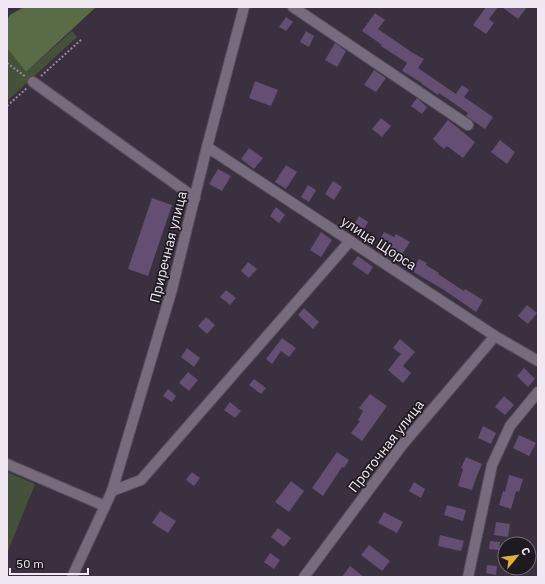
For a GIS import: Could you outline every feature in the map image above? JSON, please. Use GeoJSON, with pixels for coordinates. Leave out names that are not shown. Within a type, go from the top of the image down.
{"type":"FeatureCollection","features":[{"type":"Feature","properties":{"kind":"street","name":"Приречная улица"},"geometry":{"type":"LineString","coordinates":[[72,577],[112,491],[172,289],[207,147],[244,7]]}},
{"type":"Feature","properties":{"kind":"street"},"geometry":{"type":"LineString","coordinates":[[293,7],[468,125]]}},
{"type":"Feature","properties":{"kind":"street"},"geometry":{"type":"LineString","coordinates":[[33,82],[195,198]]}},
{"type":"Feature","properties":{"kind":"street","name":"улица Щорса"},"geometry":{"type":"LineString","coordinates":[[207,147],[495,336],[538,360]]}},
{"type":"Feature","properties":{"kind":"street"},"geometry":{"type":"LineString","coordinates":[[112,491],[141,480],[350,241]]}},
{"type":"Feature","properties":{"kind":"street","name":"Проточная улица"},"geometry":{"type":"LineString","coordinates":[[304,577],[403,444],[495,336]]}},
{"type":"Feature","properties":{"kind":"street"},"geometry":{"type":"LineString","coordinates":[[468,577],[492,465],[510,426],[538,392]]}},
{"type":"Feature","properties":{"kind":"street"},"geometry":{"type":"LineString","coordinates":[[7,464],[105,506]]}},
{"type":"Feature","properties":{"kind":"path"},"geometry":{"type":"LineString","coordinates":[[7,106],[82,39]]}},
{"type":"Feature","properties":{"kind":"path"},"geometry":{"type":"LineString","coordinates":[[7,63],[33,82]]}},
{"type":"Feature","properties":{"kind":"green space"},"geometry":{"type":"Polygon","coordinates":[[[24,7],[96,7],[26,72],[7,48],[7,21],[10,15],[24,7]]]}},
{"type":"Feature","properties":{"kind":"green space"},"geometry":{"type":"Polygon","coordinates":[[[72,31],[77,37],[7,101],[7,48],[26,72],[72,31]]]}},
{"type":"Feature","properties":{"kind":"green space"},"geometry":{"type":"Polygon","coordinates":[[[7,472],[35,484],[7,553],[7,472]]]}},
{"type":"Feature","properties":{"kind":"building"},"geometry":{"type":"Polygon","coordinates":[[[486,7],[498,7],[489,19],[494,23],[486,34],[473,25],[486,7]]]}},
{"type":"Feature","properties":{"kind":"building"},"geometry":{"type":"Polygon","coordinates":[[[502,7],[527,7],[518,19],[502,7]]]}},
{"type":"Feature","properties":{"kind":"building"},"geometry":{"type":"Polygon","coordinates":[[[375,13],[385,20],[378,29],[424,59],[418,68],[456,94],[462,85],[469,90],[464,97],[493,117],[485,129],[466,116],[468,113],[439,93],[438,95],[402,71],[407,63],[381,46],[382,45],[362,31],[375,13]]]}},
{"type":"Feature","properties":{"kind":"building"},"geometry":{"type":"Polygon","coordinates":[[[286,17],[293,22],[286,31],[279,27],[286,17]]]}},
{"type":"Feature","properties":{"kind":"building"},"geometry":{"type":"Polygon","coordinates":[[[306,31],[314,36],[309,47],[300,42],[306,31]]]}},
{"type":"Feature","properties":{"kind":"building"},"geometry":{"type":"Polygon","coordinates":[[[335,43],[346,51],[337,67],[325,60],[335,43]]]}},
{"type":"Feature","properties":{"kind":"building"},"geometry":{"type":"Polygon","coordinates":[[[374,70],[386,78],[376,92],[364,85],[374,70]]]}},
{"type":"Feature","properties":{"kind":"building"},"geometry":{"type":"Polygon","coordinates":[[[255,81],[278,90],[271,106],[249,98],[255,81]]]}},
{"type":"Feature","properties":{"kind":"building"},"geometry":{"type":"Polygon","coordinates":[[[417,98],[427,107],[422,114],[411,106],[417,98]]]}},
{"type":"Feature","properties":{"kind":"building"},"geometry":{"type":"Polygon","coordinates":[[[381,118],[391,126],[382,137],[372,129],[381,118]]]}},
{"type":"Feature","properties":{"kind":"building"},"geometry":{"type":"Polygon","coordinates":[[[448,120],[475,142],[463,158],[447,146],[444,149],[433,139],[448,120]]]}},
{"type":"Feature","properties":{"kind":"building"},"geometry":{"type":"Polygon","coordinates":[[[500,140],[515,152],[507,164],[491,152],[500,140]]]}},
{"type":"Feature","properties":{"kind":"building"},"geometry":{"type":"Polygon","coordinates":[[[249,148],[263,158],[254,169],[241,159],[249,148]]]}},
{"type":"Feature","properties":{"kind":"building"},"geometry":{"type":"Polygon","coordinates":[[[286,165],[297,172],[286,189],[275,182],[286,165]]]}},
{"type":"Feature","properties":{"kind":"building"},"geometry":{"type":"Polygon","coordinates":[[[218,169],[231,176],[222,191],[209,184],[218,169]]]}},
{"type":"Feature","properties":{"kind":"building"},"geometry":{"type":"Polygon","coordinates":[[[333,181],[342,187],[334,200],[325,194],[333,181]]]}},
{"type":"Feature","properties":{"kind":"building"},"geometry":{"type":"Polygon","coordinates":[[[308,185],[316,190],[309,202],[301,197],[308,185]]]}},
{"type":"Feature","properties":{"kind":"building"},"geometry":{"type":"Polygon","coordinates":[[[152,198],[172,205],[148,276],[128,269],[152,198]]]}},
{"type":"Feature","properties":{"kind":"building"},"geometry":{"type":"Polygon","coordinates":[[[276,207],[285,215],[279,223],[270,216],[276,207]]]}},
{"type":"Feature","properties":{"kind":"building"},"geometry":{"type":"Polygon","coordinates":[[[359,216],[368,222],[361,234],[352,228],[359,216]]]}},
{"type":"Feature","properties":{"kind":"building"},"geometry":{"type":"Polygon","coordinates":[[[321,232],[332,240],[321,257],[310,250],[321,232]]]}},
{"type":"Feature","properties":{"kind":"building"},"geometry":{"type":"Polygon","coordinates":[[[384,232],[394,237],[396,234],[410,242],[397,262],[384,254],[385,252],[376,246],[384,232]]]}},
{"type":"Feature","properties":{"kind":"building"},"geometry":{"type":"Polygon","coordinates":[[[358,256],[373,267],[368,275],[352,264],[358,256]]]}},
{"type":"Feature","properties":{"kind":"building"},"geometry":{"type":"Polygon","coordinates":[[[419,259],[427,263],[426,265],[464,291],[465,289],[483,300],[476,312],[444,290],[412,271],[419,259]]]}},
{"type":"Feature","properties":{"kind":"building"},"geometry":{"type":"Polygon","coordinates":[[[248,262],[257,269],[249,278],[241,271],[248,262]]]}},
{"type":"Feature","properties":{"kind":"building"},"geometry":{"type":"Polygon","coordinates":[[[226,290],[236,298],[230,305],[220,297],[226,290]]]}},
{"type":"Feature","properties":{"kind":"building"},"geometry":{"type":"Polygon","coordinates":[[[527,305],[537,313],[528,324],[518,316],[527,305]]]}},
{"type":"Feature","properties":{"kind":"building"},"geometry":{"type":"Polygon","coordinates":[[[304,308],[319,322],[313,329],[298,315],[304,308]]]}},
{"type":"Feature","properties":{"kind":"building"},"geometry":{"type":"Polygon","coordinates":[[[206,317],[215,325],[207,334],[198,326],[206,317]]]}},
{"type":"Feature","properties":{"kind":"building"},"geometry":{"type":"Polygon","coordinates":[[[282,338],[296,348],[289,357],[281,351],[272,364],[266,359],[282,338]]]}},
{"type":"Feature","properties":{"kind":"building"},"geometry":{"type":"Polygon","coordinates":[[[400,339],[415,352],[403,366],[411,373],[403,383],[388,370],[401,354],[393,348],[400,339]]]}},
{"type":"Feature","properties":{"kind":"building"},"geometry":{"type":"Polygon","coordinates":[[[187,348],[200,358],[194,367],[181,357],[187,348]]]}},
{"type":"Feature","properties":{"kind":"building"},"geometry":{"type":"Polygon","coordinates":[[[524,368],[535,379],[528,387],[517,376],[524,368]]]}},
{"type":"Feature","properties":{"kind":"building"},"geometry":{"type":"Polygon","coordinates":[[[188,372],[198,380],[189,391],[179,383],[188,372]]]}},
{"type":"Feature","properties":{"kind":"building"},"geometry":{"type":"Polygon","coordinates":[[[254,379],[266,388],[261,394],[249,385],[254,379]]]}},
{"type":"Feature","properties":{"kind":"building"},"geometry":{"type":"Polygon","coordinates":[[[168,389],[176,396],[172,402],[163,396],[168,389]]]}},
{"type":"Feature","properties":{"kind":"building"},"geometry":{"type":"Polygon","coordinates":[[[370,394],[387,406],[362,441],[351,433],[360,421],[358,420],[363,411],[359,408],[370,394]]]}},
{"type":"Feature","properties":{"kind":"building"},"geometry":{"type":"Polygon","coordinates":[[[504,396],[514,405],[505,415],[495,407],[504,396]]]}},
{"type":"Feature","properties":{"kind":"building"},"geometry":{"type":"Polygon","coordinates":[[[230,402],[241,411],[235,418],[224,410],[230,402]]]}},
{"type":"Feature","properties":{"kind":"building"},"geometry":{"type":"Polygon","coordinates":[[[483,426],[496,433],[491,444],[478,438],[483,426]]]}},
{"type":"Feature","properties":{"kind":"building"},"geometry":{"type":"Polygon","coordinates":[[[519,435],[536,443],[529,456],[513,448],[519,435]]]}},
{"type":"Feature","properties":{"kind":"building"},"geometry":{"type":"Polygon","coordinates":[[[337,452],[349,460],[344,468],[342,467],[323,496],[312,488],[337,452]]]}},
{"type":"Feature","properties":{"kind":"building"},"geometry":{"type":"Polygon","coordinates":[[[466,457],[482,464],[472,490],[458,486],[463,469],[461,468],[466,457]]]}},
{"type":"Feature","properties":{"kind":"building"},"geometry":{"type":"Polygon","coordinates":[[[192,472],[200,478],[194,486],[186,480],[192,472]]]}},
{"type":"Feature","properties":{"kind":"building"},"geometry":{"type":"Polygon","coordinates":[[[509,475],[523,479],[519,492],[516,491],[511,509],[499,505],[503,491],[505,492],[509,475]]]}},
{"type":"Feature","properties":{"kind":"building"},"geometry":{"type":"Polygon","coordinates":[[[291,481],[304,491],[289,512],[275,502],[291,481]]]}},
{"type":"Feature","properties":{"kind":"building"},"geometry":{"type":"Polygon","coordinates":[[[414,482],[425,489],[421,498],[409,491],[414,482]]]}},
{"type":"Feature","properties":{"kind":"building"},"geometry":{"type":"Polygon","coordinates":[[[447,505],[466,510],[463,521],[444,515],[447,505]]]}},
{"type":"Feature","properties":{"kind":"building"},"geometry":{"type":"Polygon","coordinates":[[[160,511],[176,521],[168,533],[152,523],[160,511]]]}},
{"type":"Feature","properties":{"kind":"building"},"geometry":{"type":"Polygon","coordinates":[[[384,512],[403,522],[397,533],[378,523],[384,512]]]}},
{"type":"Feature","properties":{"kind":"building"},"geometry":{"type":"Polygon","coordinates":[[[496,522],[510,524],[508,536],[494,535],[496,522]]]}},
{"type":"Feature","properties":{"kind":"building"},"geometry":{"type":"Polygon","coordinates":[[[278,528],[291,538],[284,547],[271,537],[278,528]]]}},
{"type":"Feature","properties":{"kind":"building"},"geometry":{"type":"Polygon","coordinates":[[[440,535],[464,541],[461,551],[438,546],[440,535]]]}},
{"type":"Feature","properties":{"kind":"building"},"geometry":{"type":"Polygon","coordinates":[[[490,541],[497,542],[497,550],[489,549],[490,541]]]}},
{"type":"Feature","properties":{"kind":"building"},"geometry":{"type":"Polygon","coordinates":[[[369,545],[390,561],[382,571],[361,555],[369,545]]]}},
{"type":"Feature","properties":{"kind":"building"},"geometry":{"type":"Polygon","coordinates":[[[270,553],[280,560],[274,569],[264,562],[270,553]]]}},
{"type":"Feature","properties":{"kind":"building"},"geometry":{"type":"Polygon","coordinates":[[[487,565],[497,566],[496,575],[486,573],[487,565]]]}},
{"type":"Feature","properties":{"kind":"building"},"geometry":{"type":"Polygon","coordinates":[[[350,566],[364,577],[342,577],[350,566]]]}}]}
